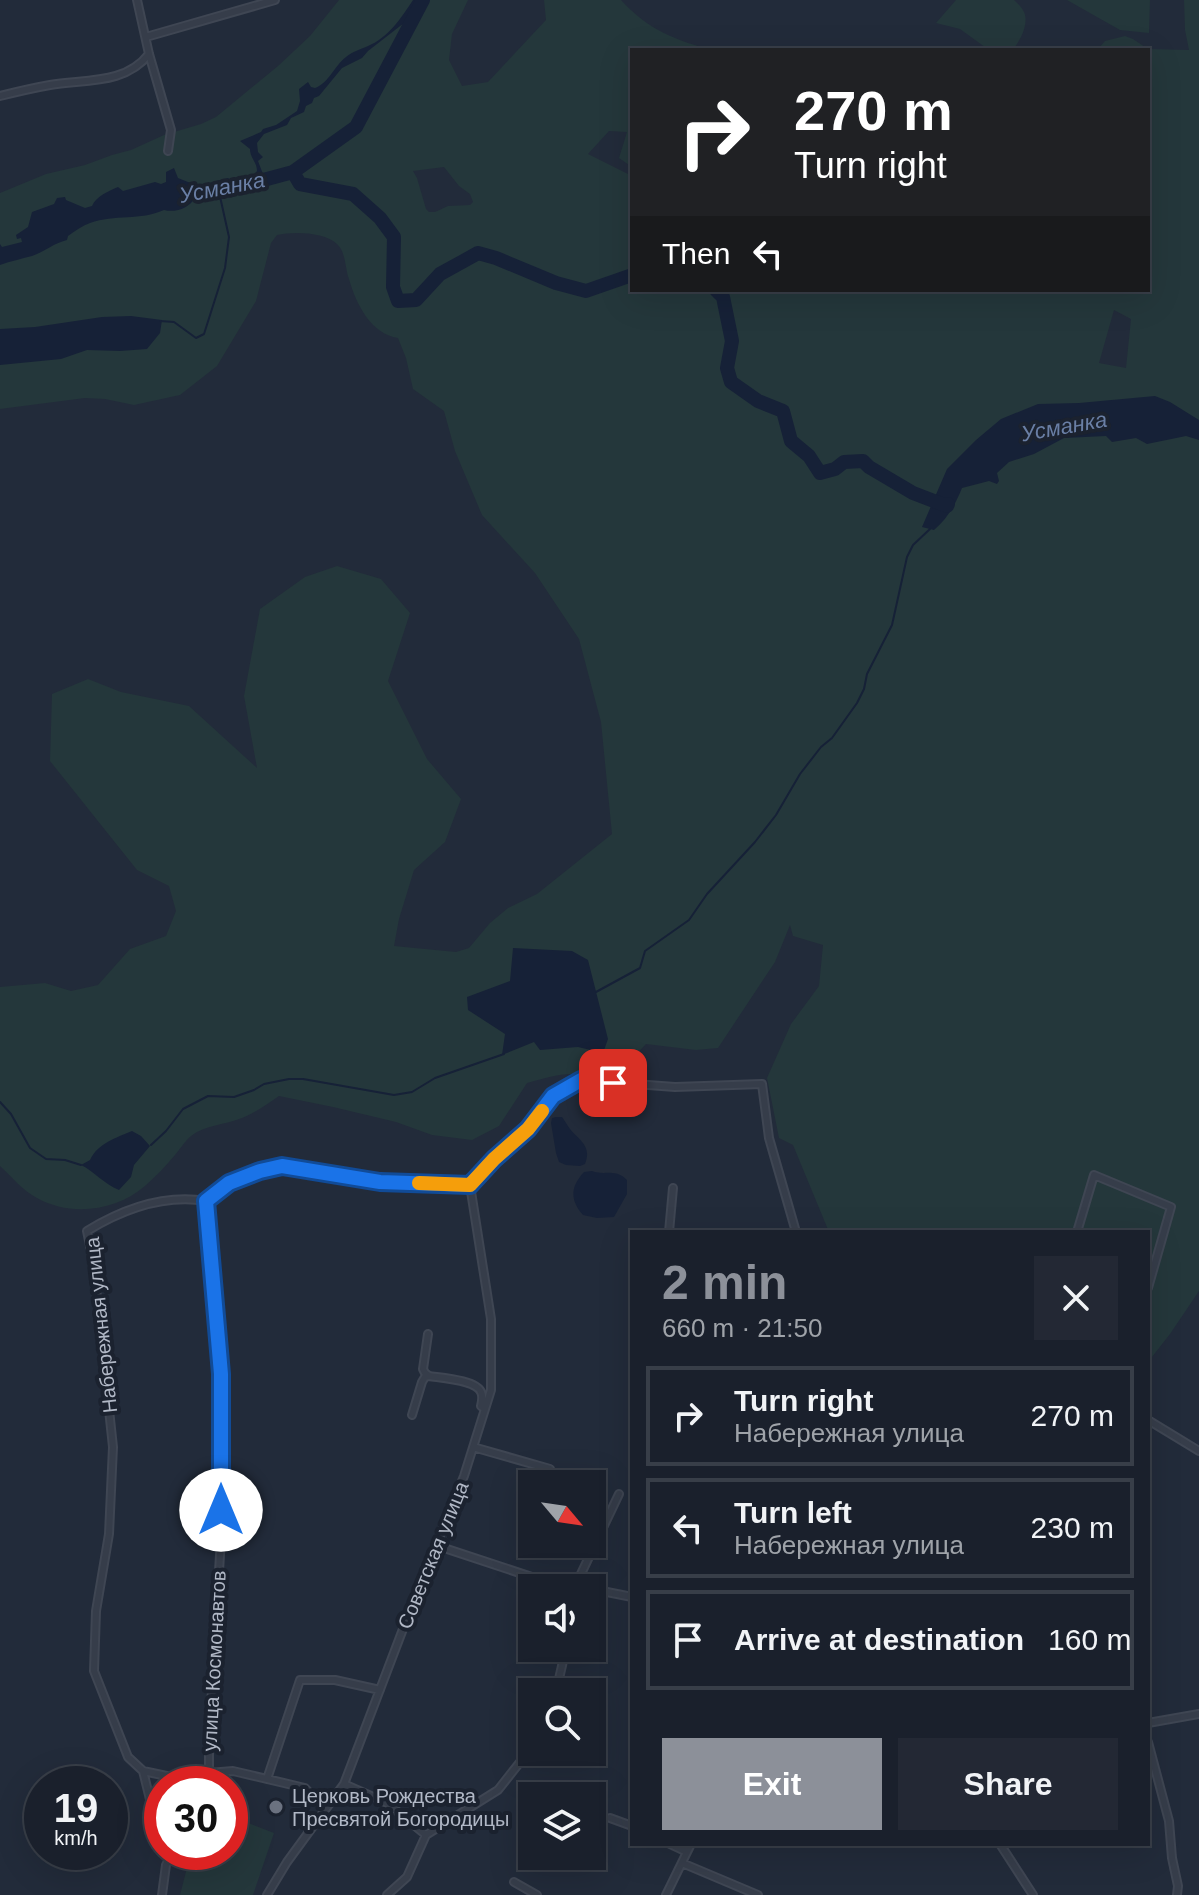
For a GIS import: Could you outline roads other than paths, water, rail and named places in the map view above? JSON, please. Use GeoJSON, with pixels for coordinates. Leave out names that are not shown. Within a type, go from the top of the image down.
{"type":"FeatureCollection","features":[{"type":"Feature","properties":{"kind":"street"},"geometry":{"type":"LineString","coordinates":[[137,0],[171,130],[168,151]]}},
{"type":"Feature","properties":{"kind":"street"},"geometry":{"type":"LineString","coordinates":[[146,37],[275,0]]}},
{"type":"Feature","properties":{"kind":"street"},"geometry":{"type":"LineString","coordinates":[[0,96],[115,76],[139,65],[149,54]]}},
{"type":"Feature","properties":{"kind":"street"},"geometry":{"type":"LineString","coordinates":[[206,1201],[229,1183],[282,1166],[380,1182],[470,1185],[528,1129],[553,1096],[581,1080],[675,1087],[762,1084],[769,1138],[795,1230]]}},
{"type":"Feature","properties":{"kind":"street"},"geometry":{"type":"LineString","coordinates":[[1078,1230],[1094,1175],[1171,1207],[1150,1281]]}},
{"type":"Feature","properties":{"kind":"street","name":"Советская улица"},"geometry":{"type":"LineString","coordinates":[[267,1895],[344,1784],[464,1476],[491,1390],[491,1319],[470,1185]]}},
{"type":"Feature","properties":{"kind":"street"},"geometry":{"type":"LineString","coordinates":[[669,1230],[673,1188]]}},
{"type":"Feature","properties":{"kind":"street","name":"Набережная улица"},"geometry":{"type":"LineString","coordinates":[[144,1775],[128,1757],[94,1671],[96,1611],[109,1534],[113,1447],[93,1260],[87,1231],[112,1216],[150,1203],[206,1201]]}},
{"type":"Feature","properties":{"kind":"street","name":"улица Космонавтов"},"geometry":{"type":"LineString","coordinates":[[206,1201],[221,1374],[221,1538],[209,1766]]}},
{"type":"Feature","properties":{"kind":"street"},"geometry":{"type":"LineString","coordinates":[[428,1334],[425,1373],[479,1388],[481,1406],[485,1409]]}},
{"type":"Feature","properties":{"kind":"street"},"geometry":{"type":"LineString","coordinates":[[412,1415],[422,1382],[429,1376]]}},
{"type":"Feature","properties":{"kind":"street"},"geometry":{"type":"LineString","coordinates":[[1150,1421],[1199,1451]]}},
{"type":"Feature","properties":{"kind":"street"},"geometry":{"type":"LineString","coordinates":[[473,1447],[550,1469]]}},
{"type":"Feature","properties":{"kind":"street"},"geometry":{"type":"LineString","coordinates":[[581,1574],[619,1494]]}},
{"type":"Feature","properties":{"kind":"street"},"geometry":{"type":"LineString","coordinates":[[435,1545],[523,1574]]}},
{"type":"Feature","properties":{"kind":"street"},"geometry":{"type":"LineString","coordinates":[[606,1592],[630,1597]]}},
{"type":"Feature","properties":{"kind":"street"},"geometry":{"type":"LineString","coordinates":[[267,1779],[300,1680],[335,1680],[380,1690]]}},
{"type":"Feature","properties":{"kind":"street"},"geometry":{"type":"LineString","coordinates":[[1150,1723],[1199,1714]]}},
{"type":"Feature","properties":{"kind":"street"},"geometry":{"type":"LineString","coordinates":[[1150,1750],[1169,1821],[1177,1895]]}},
{"type":"Feature","properties":{"kind":"street"},"geometry":{"type":"LineString","coordinates":[[387,1895],[407,1877],[426,1835],[498,1790],[518,1765]]}},
{"type":"Feature","properties":{"kind":"street"},"geometry":{"type":"LineString","coordinates":[[248,1775],[305,1788],[325,1810]]}},
{"type":"Feature","properties":{"kind":"street"},"geometry":{"type":"LineString","coordinates":[[344,1784],[387,1803],[426,1835]]}},
{"type":"Feature","properties":{"kind":"street"},"geometry":{"type":"LineString","coordinates":[[610,1818],[630,1825]]}},
{"type":"Feature","properties":{"kind":"street"},"geometry":{"type":"LineString","coordinates":[[674,1846],[687,1852]]}},
{"type":"Feature","properties":{"kind":"street"},"geometry":{"type":"LineString","coordinates":[[667,1892],[690,1846]]}},
{"type":"Feature","properties":{"kind":"street"},"geometry":{"type":"LineString","coordinates":[[1001,1846],[1033,1895]]}},
{"type":"Feature","properties":{"kind":"street"},"geometry":{"type":"LineString","coordinates":[[682,1863],[758,1895]]}},
{"type":"Feature","properties":{"kind":"street"},"geometry":{"type":"LineString","coordinates":[[162,1895],[165,1870]]}},
{"type":"Feature","properties":{"kind":"street"},"geometry":{"type":"LineString","coordinates":[[514,1882],[537,1895]]}},
{"type":"Feature","properties":{"kind":"water"},"geometry":{"type":"Polygon","coordinates":[[[413,0],[427,0],[418,12],[411,13],[404,23],[362,58],[342,68],[319,96],[306,106],[304,112],[291,118],[287,125],[264,134],[257,143],[258,152],[263,157],[258,161],[266,182],[205,199],[195,198],[178,210],[90,223],[68,236],[67,240],[0,265],[0,244],[2,247],[22,242],[16,235],[28,227],[32,212],[54,204],[57,198],[65,197],[85,208],[118,187],[123,191],[166,182],[166,172],[174,168],[178,178],[198,186],[228,178],[237,185],[253,176],[257,168],[250,149],[240,141],[276,125],[297,111],[299,89],[308,82],[311,87],[320,86],[346,57],[382,38],[413,0]]]}},
{"type":"Feature","properties":{"kind":"water"},"geometry":{"type":"Polygon","coordinates":[[[131,316],[162,320],[160,333],[147,349],[87,350],[61,359],[0,365],[0,329],[131,316]]]}},
{"type":"Feature","properties":{"kind":"water"},"geometry":{"type":"Polygon","coordinates":[[[1155,396],[1199,420],[1199,440],[1186,436],[1147,444],[1136,438],[1112,442],[1106,436],[1064,438],[1034,454],[1009,462],[997,473],[997,484],[989,481],[962,488],[951,511],[934,530],[922,527],[947,469],[1001,419],[1038,404],[1155,396]]]}},
{"type":"Feature","properties":{"kind":"water"},"geometry":{"type":"Polygon","coordinates":[[[513,948],[572,951],[588,960],[608,1039],[603,1053],[578,1047],[540,1050],[534,1042],[502,1055],[505,1034],[468,1010],[467,997],[510,981],[513,948]]]}},
{"type":"Feature","properties":{"kind":"water"},"geometry":{"type":"Polygon","coordinates":[[[562,1117],[584,1144],[587,1153],[585,1164],[566,1165],[559,1162],[551,1123],[552,1118],[562,1117]]]}},
{"type":"Feature","properties":{"kind":"water"},"geometry":{"type":"Polygon","coordinates":[[[132,1131],[150,1146],[119,1190],[81,1165],[103,1145],[132,1131]]]}},
{"type":"Feature","properties":{"kind":"water"},"geometry":{"type":"Polygon","coordinates":[[[584,1172],[618,1174],[627,1180],[627,1194],[614,1217],[583,1215],[576,1204],[573,1194],[576,1183],[584,1172]]]}},
{"type":"Feature","properties":{"kind":"waterway"},"geometry":{"type":"LineString","coordinates":[[293,172],[356,127],[423,0]]}},
{"type":"Feature","properties":{"kind":"waterway","name":"Усманка"},"geometry":{"type":"LineString","coordinates":[[248,184],[293,172],[300,184],[353,194],[380,218],[394,237],[393,287],[398,301],[416,300],[440,274],[478,253],[556,283],[586,291],[630,276]]}},
{"type":"Feature","properties":{"kind":"waterway"},"geometry":{"type":"LineString","coordinates":[[160,321],[174,322],[196,338],[204,334],[225,268],[229,237],[219,192]]}},
{"type":"Feature","properties":{"kind":"waterway","name":"Усманка"},"geometry":{"type":"LineString","coordinates":[[718,292],[723,297],[732,341],[727,368],[731,382],[758,401],[783,411],[791,441],[809,456],[820,473],[835,469],[844,462],[863,461],[913,493],[948,504]]}},
{"type":"Feature","properties":{"kind":"waterway"},"geometry":{"type":"LineString","coordinates":[[596,992],[640,968],[645,951],[689,920],[707,894],[755,842],[776,815],[800,774],[832,738],[857,703],[867,674],[892,625],[907,557],[913,545],[930,529]]}},
{"type":"Feature","properties":{"kind":"waterway"},"geometry":{"type":"LineString","coordinates":[[151,1145],[183,1109],[208,1096],[234,1097],[264,1084],[289,1079],[394,1095],[412,1092],[435,1078],[504,1054]]}},
{"type":"Feature","properties":{"kind":"waterway"},"geometry":{"type":"LineString","coordinates":[[0,1102],[11,1114],[30,1148],[46,1159],[81,1165]]}},
{"type":"Feature","properties":{"kind":"place","name":"Церковь Рождества Пресвятой Богородицы"},"geometry":{"type":"Point","coordinates":[276,1807]}}]}
